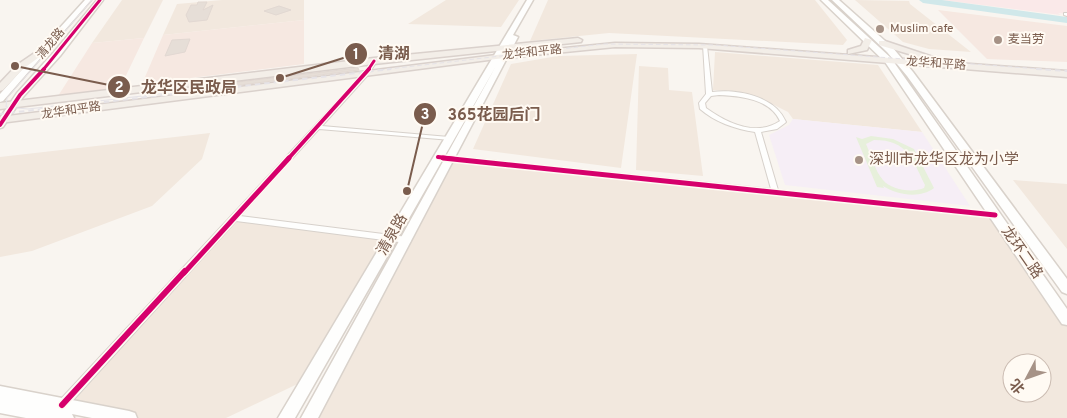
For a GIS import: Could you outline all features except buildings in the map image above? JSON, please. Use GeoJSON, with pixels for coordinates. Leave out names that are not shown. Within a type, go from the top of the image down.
{"type":"FeatureCollection","features":[{"type":"Feature","properties":{"kind":"main road","name":"清龙路"},"geometry":{"type":"LineString","coordinates":[[0,99],[88,0]]}},
{"type":"Feature","properties":{"kind":"main road","name":"清龙路"},"geometry":{"type":"LineString","coordinates":[[2,122],[13,104],[100,0]]}},
{"type":"Feature","properties":{"kind":"main road","name":"清泉路"},"geometry":{"type":"LineString","coordinates":[[309,418],[452,158],[507,42],[530,0]]}},
{"type":"Feature","properties":{"kind":"main road","name":"清泉路"},"geometry":{"type":"LineString","coordinates":[[286,418],[448,139],[536,0]]}},
{"type":"Feature","properties":{"kind":"main road","name":"龙环二路"},"geometry":{"type":"LineString","coordinates":[[824,0],[868,40],[910,74],[1067,289]]}},
{"type":"Feature","properties":{"kind":"main road","name":"龙环二路"},"geometry":{"type":"LineString","coordinates":[[835,0],[882,43],[994,215],[1067,320]]}},
{"type":"Feature","properties":{"kind":"main road","name":"龙华和平路"},"geometry":{"type":"LineString","coordinates":[[2,122],[366,74],[504,51],[591,39],[638,37],[851,52],[893,61]]}},
{"type":"Feature","properties":{"kind":"main road"},"geometry":{"type":"LineString","coordinates":[[851,52],[864,48],[868,40]]}},
{"type":"Feature","properties":{"kind":"main road"},"geometry":{"type":"LineString","coordinates":[[882,43],[930,61]]}},
{"type":"Feature","properties":{"kind":"main road","name":"龙华和平路"},"geometry":{"type":"LineString","coordinates":[[0,106],[374,61],[615,45],[705,46],[893,61],[1067,68]]}},
{"type":"Feature","properties":{"kind":"main road"},"geometry":{"type":"LineString","coordinates":[[0,88],[20,67],[42,52]]}},
{"type":"Feature","properties":{"kind":"main road"},"geometry":{"type":"LineString","coordinates":[[865,59],[893,61]]}},
{"type":"Feature","properties":{"kind":"main road"},"geometry":{"type":"LineString","coordinates":[[910,74],[916,66],[930,61]]}},
{"type":"Feature","properties":{"kind":"main road","name":"龙华和平路"},"geometry":{"type":"LineString","coordinates":[[930,61],[1067,74]]}},
{"type":"Feature","properties":{"kind":"main road"},"geometry":{"type":"LineString","coordinates":[[0,393],[64,411]]}},
{"type":"Feature","properties":{"kind":"main road"},"geometry":{"type":"LineString","coordinates":[[0,406],[129,418]]}},
{"type":"Feature","properties":{"kind":"street"},"geometry":{"type":"LineString","coordinates":[[705,46],[709,94],[702,103],[703,109],[729,124],[757,129],[779,126],[783,122],[782,116],[765,103],[733,93],[709,94]]}},
{"type":"Feature","properties":{"kind":"street"},"geometry":{"type":"LineString","coordinates":[[64,411],[234,218],[366,74],[374,61]]}},
{"type":"Feature","properties":{"kind":"street"},"geometry":{"type":"LineString","coordinates":[[316,127],[448,139]]}},
{"type":"Feature","properties":{"kind":"street"},"geometry":{"type":"LineString","coordinates":[[757,129],[775,192]]}},
{"type":"Feature","properties":{"kind":"street"},"geometry":{"type":"LineString","coordinates":[[438,157],[994,215]]}},
{"type":"Feature","properties":{"kind":"street"},"geometry":{"type":"LineString","coordinates":[[234,218],[407,240]]}},
{"type":"Feature","properties":{"kind":"shaded area"},"geometry":{"type":"Polygon","coordinates":[[[122,0],[163,0],[144,38],[92,43],[122,0]]]}},
{"type":"Feature","properties":{"kind":"shaded area"},"geometry":{"type":"Polygon","coordinates":[[[222,0],[304,0],[304,20],[163,35],[177,4],[222,0]]]}},
{"type":"Feature","properties":{"kind":"shaded area"},"geometry":{"type":"Polygon","coordinates":[[[446,0],[519,0],[501,27],[408,24],[446,0]]]}},
{"type":"Feature","properties":{"kind":"shaded area"},"geometry":{"type":"Polygon","coordinates":[[[548,0],[815,0],[847,40],[843,45],[609,33],[530,41],[548,0]]]}},
{"type":"Feature","properties":{"kind":"shaded area"},"geometry":{"type":"Polygon","coordinates":[[[855,0],[909,1],[910,4],[971,52],[929,49],[903,42],[855,0]]]}},
{"type":"Feature","properties":{"kind":"shaded area"},"geometry":{"type":"Polygon","coordinates":[[[942,0],[1067,0],[1067,14],[1058,13],[1061,15],[942,0]]]}},
{"type":"Feature","properties":{"kind":"shaded area"},"geometry":{"type":"Polygon","coordinates":[[[938,10],[1067,26],[1067,62],[987,59],[938,10]]]}},
{"type":"Feature","properties":{"kind":"shaded area"},"geometry":{"type":"Polygon","coordinates":[[[304,20],[304,64],[142,84],[163,35],[304,20]]]}},
{"type":"Feature","properties":{"kind":"shaded area"},"geometry":{"type":"Polygon","coordinates":[[[144,38],[120,88],[58,96],[92,43],[144,38]]]}},
{"type":"Feature","properties":{"kind":"shaded area"},"geometry":{"type":"Polygon","coordinates":[[[715,52],[878,65],[922,132],[793,119],[788,112],[756,96],[736,91],[713,90],[715,52]]]}},
{"type":"Feature","properties":{"kind":"shaded area"},"geometry":{"type":"Polygon","coordinates":[[[637,54],[621,168],[473,149],[511,64],[558,56],[637,54]]]}},
{"type":"Feature","properties":{"kind":"shaded area"},"geometry":{"type":"Polygon","coordinates":[[[639,66],[668,68],[669,90],[692,92],[703,176],[636,170],[639,66]]]}},
{"type":"Feature","properties":{"kind":"shaded area","name":"深圳市龙华区龙为小学"},"geometry":{"type":"Polygon","coordinates":[[[793,119],[922,132],[970,206],[785,185],[769,135],[789,125],[793,119]]]}},
{"type":"Feature","properties":{"kind":"shaded area"},"geometry":{"type":"Polygon","coordinates":[[[210,133],[202,159],[152,206],[32,251],[0,257],[0,157],[210,133]]]}},
{"type":"Feature","properties":{"kind":"shaded area"},"geometry":{"type":"Polygon","coordinates":[[[452,158],[995,215],[1067,320],[1067,418],[309,418],[452,158]]]}},
{"type":"Feature","properties":{"kind":"shaded area"},"geometry":{"type":"Polygon","coordinates":[[[1013,180],[1067,184],[1067,249],[1013,180]]]}},
{"type":"Feature","properties":{"kind":"shaded area"},"geometry":{"type":"Polygon","coordinates":[[[233,218],[391,238],[310,378],[226,418],[129,418],[62,405],[233,218]]]}},
{"type":"Feature","properties":{"kind":"green space"},"geometry":{"type":"Polygon","coordinates":[[[871,136],[893,139],[914,149],[934,188],[915,195],[895,192],[883,186],[884,188],[877,187],[856,137],[862,139],[871,136]],[[874,140],[866,144],[875,168],[883,180],[891,186],[902,190],[919,190],[924,188],[925,185],[912,159],[902,147],[885,141],[874,140]]]}},
{"type":"Feature","properties":{"kind":"waterway"},"geometry":{"type":"LineString","coordinates":[[923,0],[1067,20]]}},
{"type":"Feature","properties":{"kind":"tram line"},"geometry":{"type":"LineString","coordinates":[[92,0],[7,98],[6,107],[28,109],[186,91]]}},
{"type":"Feature","properties":{"kind":"railway"},"geometry":{"type":"LineString","coordinates":[[380,70],[604,44],[715,45],[1053,70]]}},
{"type":"Feature","properties":{"kind":"railway"},"geometry":{"type":"LineString","coordinates":[[0,114],[391,69]]}},
{"type":"Feature","properties":{"kind":"railway"},"geometry":{"type":"LineString","coordinates":[[1036,69],[1067,71]]}},
{"type":"Feature","properties":{"kind":"cycle path"},"geometry":{"type":"LineString","coordinates":[[0,125],[20,95],[57,54],[100,0]]}},
{"type":"Feature","properties":{"kind":"cycle path"},"geometry":{"type":"LineString","coordinates":[[62,405],[366,74],[374,61]]}},
{"type":"Feature","properties":{"kind":"cycle path"},"geometry":{"type":"LineString","coordinates":[[438,157],[995,215]]}},
{"type":"Feature","properties":{"kind":"place","name":"Muslim cafe"},"geometry":{"type":"Point","coordinates":[880,29]}},
{"type":"Feature","properties":{"kind":"place","name":"麦当劳"},"geometry":{"type":"Point","coordinates":[998,40]}},
{"type":"Feature","properties":{"kind":"place","name":"龙华区民政局"},"geometry":{"type":"Point","coordinates":[15,66]}},
{"type":"Feature","properties":{"kind":"place","name":"清湖"},"geometry":{"type":"Point","coordinates":[280,78]}},
{"type":"Feature","properties":{"kind":"place","name":"深圳市龙华区龙为小学"},"geometry":{"type":"Point","coordinates":[859,160]}},
{"type":"Feature","properties":{"kind":"place","name":"365花园后门"},"geometry":{"type":"Point","coordinates":[407,191]}}]}
